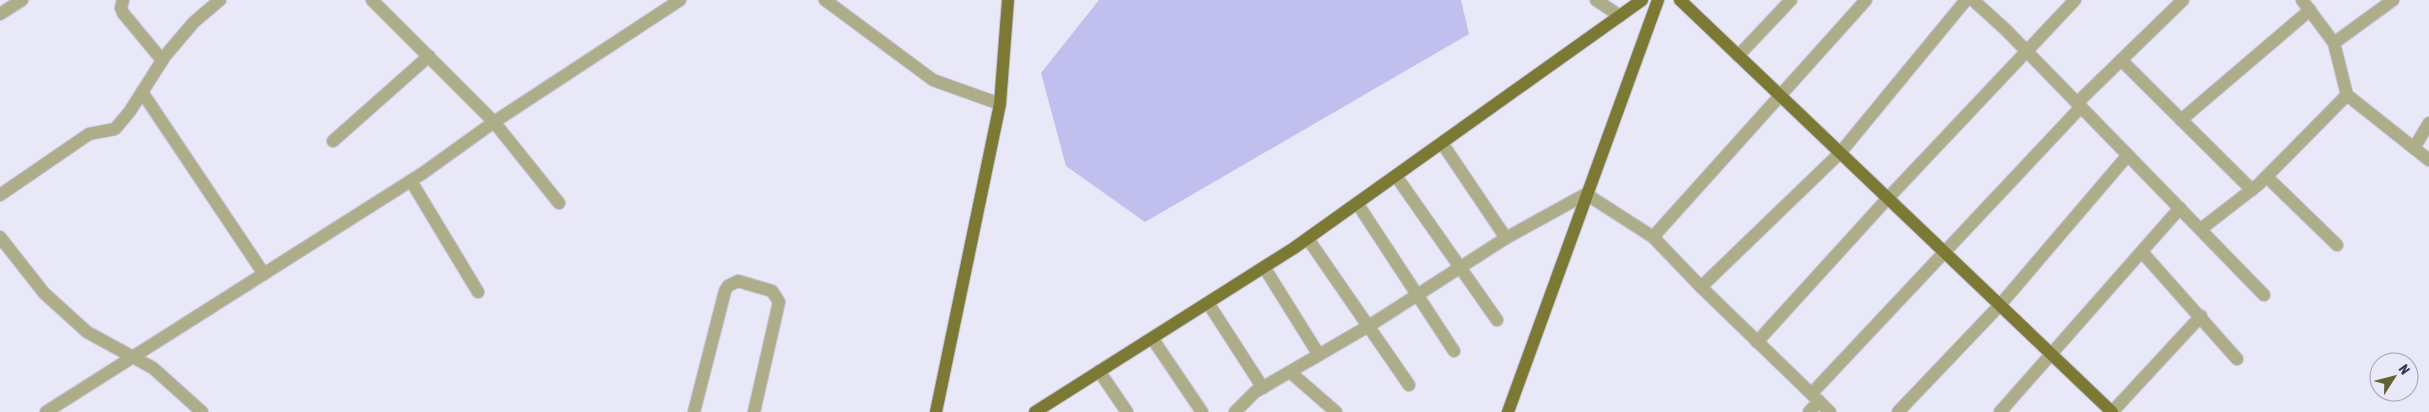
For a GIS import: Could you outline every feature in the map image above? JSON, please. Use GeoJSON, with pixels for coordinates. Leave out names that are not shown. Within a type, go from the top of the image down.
{"type":"FeatureCollection","features":[{"type":"Feature","properties":{"kind":"main road"},"geometry":{"type":"LineString","coordinates":[[936,412],[1000,104],[1008,0]]}},
{"type":"Feature","properties":{"kind":"main road"},"geometry":{"type":"LineString","coordinates":[[1035,412],[1051,408],[1099,371],[1308,239],[1642,0]]}},
{"type":"Feature","properties":{"kind":"main road"},"geometry":{"type":"LineString","coordinates":[[1508,412],[1658,0]]}},
{"type":"Feature","properties":{"kind":"main road"},"geometry":{"type":"LineString","coordinates":[[1680,0],[2112,412]]}},
{"type":"Feature","properties":{"kind":"street"},"geometry":{"type":"LineString","coordinates":[[0,14],[22,0]]}},
{"type":"Feature","properties":{"kind":"street"},"geometry":{"type":"LineString","coordinates":[[123,0],[121,8],[124,13],[162,60]]}},
{"type":"Feature","properties":{"kind":"street"},"geometry":{"type":"LineString","coordinates":[[0,196],[89,134],[115,129],[130,112],[162,60],[194,22],[220,0]]}},
{"type":"Feature","properties":{"kind":"street"},"geometry":{"type":"LineString","coordinates":[[372,0],[494,122],[559,203]]}},
{"type":"Feature","properties":{"kind":"street"},"geometry":{"type":"LineString","coordinates":[[46,412],[411,181],[494,122],[680,0]]}},
{"type":"Feature","properties":{"kind":"street"},"geometry":{"type":"LineString","coordinates":[[825,0],[933,80],[1000,104]]}},
{"type":"Feature","properties":{"kind":"street"},"geometry":{"type":"LineString","coordinates":[[1596,0],[1620,16]]}},
{"type":"Feature","properties":{"kind":"street"},"geometry":{"type":"LineString","coordinates":[[1738,56],[1791,0]]}},
{"type":"Feature","properties":{"kind":"street"},"geometry":{"type":"LineString","coordinates":[[1653,237],[1866,0]]}},
{"type":"Feature","properties":{"kind":"street"},"geometry":{"type":"LineString","coordinates":[[1701,287],[1840,153],[1966,0]]}},
{"type":"Feature","properties":{"kind":"street"},"geometry":{"type":"LineString","coordinates":[[1974,0],[2264,295]]}},
{"type":"Feature","properties":{"kind":"street"},"geometry":{"type":"LineString","coordinates":[[1757,342],[1888,198],[2075,0]]}},
{"type":"Feature","properties":{"kind":"street"},"geometry":{"type":"LineString","coordinates":[[1809,412],[1816,397],[2079,105],[2121,60],[2183,0]]}},
{"type":"Feature","properties":{"kind":"street"},"geometry":{"type":"LineString","coordinates":[[2334,43],[2393,0]]}},
{"type":"Feature","properties":{"kind":"street"},"geometry":{"type":"LineString","coordinates":[[2181,120],[2306,5],[2334,43],[2347,95],[2429,160]]}},
{"type":"Feature","properties":{"kind":"street"},"geometry":{"type":"LineString","coordinates":[[333,141],[429,56]]}},
{"type":"Feature","properties":{"kind":"street"},"geometry":{"type":"LineString","coordinates":[[2121,60],[2252,190]]}},
{"type":"Feature","properties":{"kind":"street"},"geometry":{"type":"LineString","coordinates":[[142,92],[264,274]]}},
{"type":"Feature","properties":{"kind":"street"},"geometry":{"type":"LineString","coordinates":[[2201,230],[2267,177],[2347,95]]}},
{"type":"Feature","properties":{"kind":"street"},"geometry":{"type":"LineString","coordinates":[[2414,148],[2429,123]]}},
{"type":"Feature","properties":{"kind":"street"},"geometry":{"type":"LineString","coordinates":[[1442,143],[1506,238]]}},
{"type":"Feature","properties":{"kind":"street"},"geometry":{"type":"LineString","coordinates":[[1898,412],[2000,305],[2128,155]]}},
{"type":"Feature","properties":{"kind":"street"},"geometry":{"type":"LineString","coordinates":[[1396,176],[1496,320]]}},
{"type":"Feature","properties":{"kind":"street"},"geometry":{"type":"LineString","coordinates":[[2267,177],[2337,244]]}},
{"type":"Feature","properties":{"kind":"street"},"geometry":{"type":"LineString","coordinates":[[411,181],[478,292]]}},
{"type":"Feature","properties":{"kind":"street"},"geometry":{"type":"LineString","coordinates":[[1235,412],[1263,388],[1367,327],[1506,238],[1586,194],[1653,237],[1701,287],[1830,412]]}},
{"type":"Feature","properties":{"kind":"street"},"geometry":{"type":"LineString","coordinates":[[1357,203],[1454,352]]}},
{"type":"Feature","properties":{"kind":"street"},"geometry":{"type":"LineString","coordinates":[[2008,409],[2052,355],[2180,208]]}},
{"type":"Feature","properties":{"kind":"street"},"geometry":{"type":"LineString","coordinates":[[0,237],[44,293],[87,332],[152,368],[202,412]]}},
{"type":"Feature","properties":{"kind":"street"},"geometry":{"type":"LineString","coordinates":[[1308,239],[1367,327],[1409,385]]}},
{"type":"Feature","properties":{"kind":"street"},"geometry":{"type":"LineString","coordinates":[[2142,252],[2201,316],[2237,359]]}},
{"type":"Feature","properties":{"kind":"street"},"geometry":{"type":"LineString","coordinates":[[1264,267],[1319,355]]}},
{"type":"Feature","properties":{"kind":"street"},"geometry":{"type":"LineString","coordinates":[[694,412],[725,291],[728,286],[738,282],[772,292],[779,302],[754,412]]}},
{"type":"Feature","properties":{"kind":"street"},"geometry":{"type":"LineString","coordinates":[[1208,303],[1263,388]]}},
{"type":"Feature","properties":{"kind":"street"},"geometry":{"type":"LineString","coordinates":[[2112,412],[2201,316]]}},
{"type":"Feature","properties":{"kind":"street"},"geometry":{"type":"LineString","coordinates":[[1152,338],[1202,412]]}},
{"type":"Feature","properties":{"kind":"street"},"geometry":{"type":"LineString","coordinates":[[1099,371],[1127,412]]}},
{"type":"Feature","properties":{"kind":"street"},"geometry":{"type":"LineString","coordinates":[[1290,372],[1336,412]]}},
{"type":"Feature","properties":{"kind":"water"},"geometry":{"type":"Polygon","coordinates":[[[1099,0],[1461,0],[1469,34],[1145,222],[1066,166],[1041,73],[1099,0]]]}}]}
